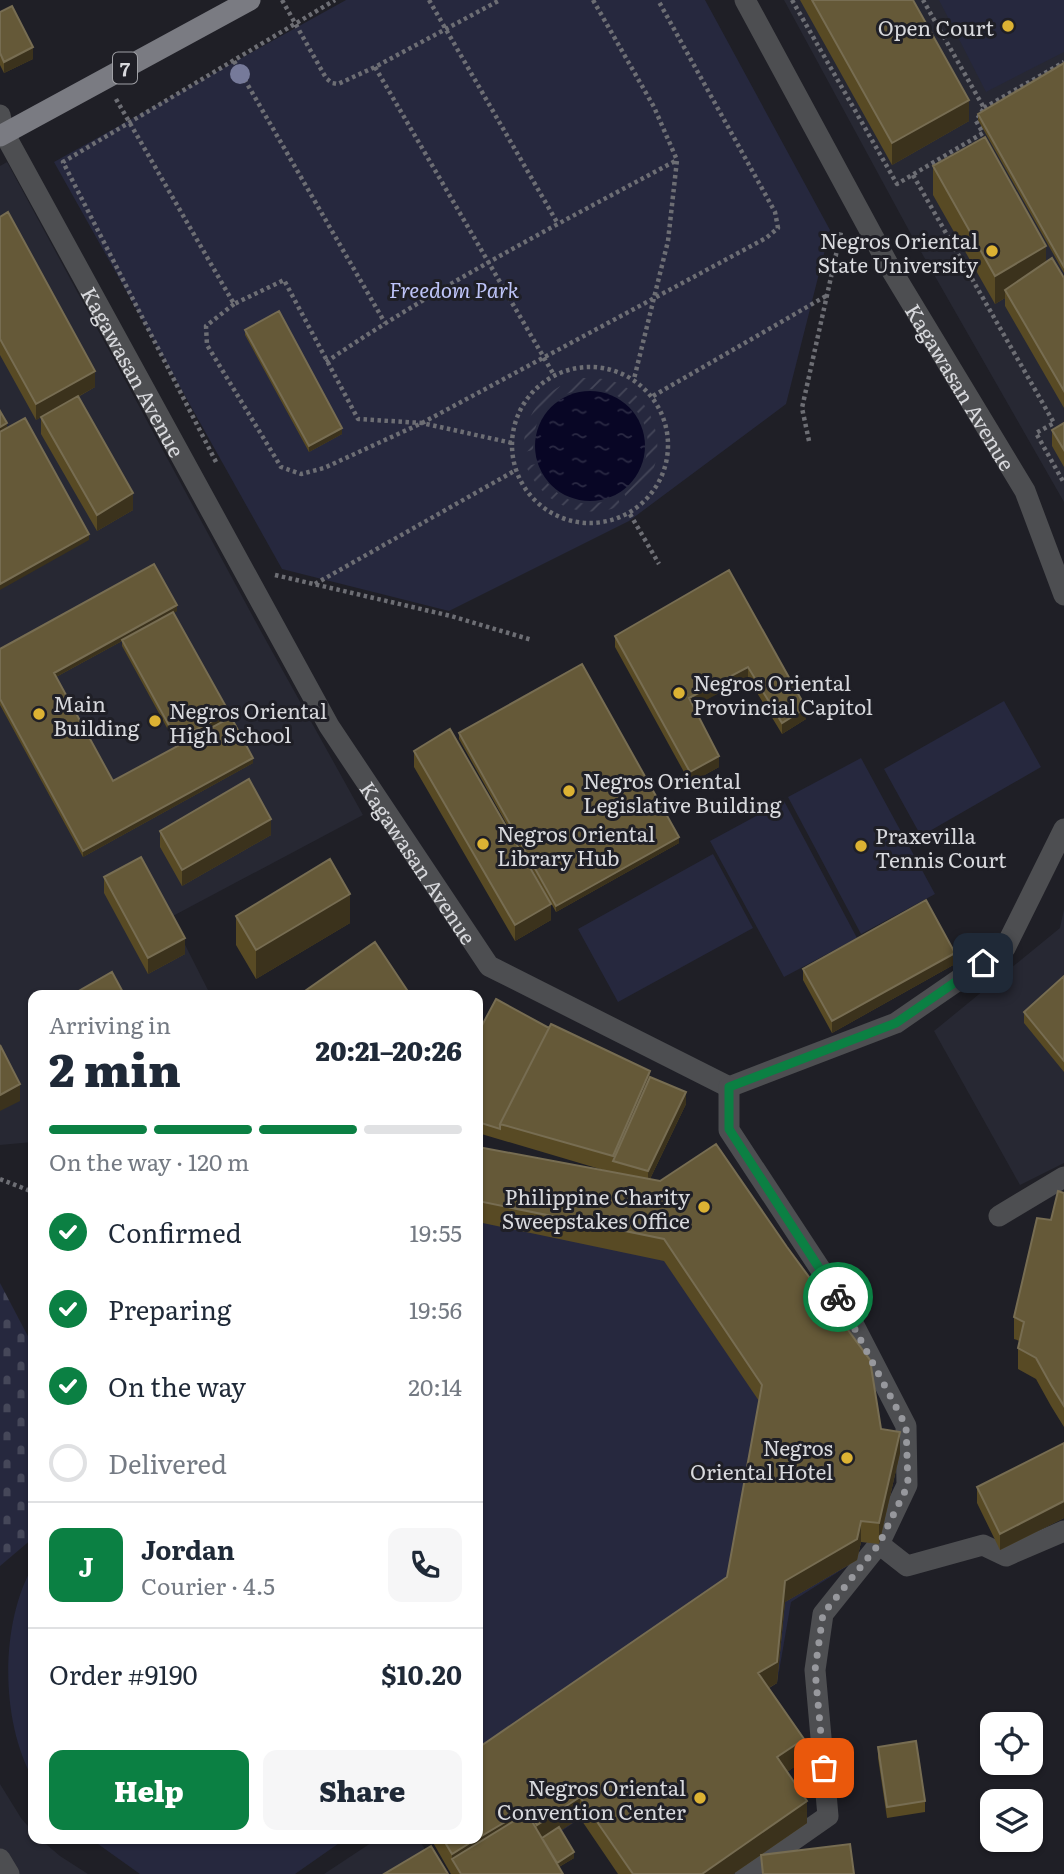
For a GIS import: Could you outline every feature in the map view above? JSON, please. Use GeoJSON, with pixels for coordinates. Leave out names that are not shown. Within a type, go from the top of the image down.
{"type":"FeatureCollection","features":[{"type":"Feature","properties":{"kind":"main road","name":"7"},"geometry":{"type":"LineString","coordinates":[[1,128],[104,79],[250,0]]}},
{"type":"Feature","properties":{"kind":"street","name":"Kagawasan Avenue"},"geometry":{"type":"LineString","coordinates":[[745,0],[889,266],[1025,491],[1064,595]]}},
{"type":"Feature","properties":{"kind":"street","name":"Kagawasan Avenue"},"geometry":{"type":"LineString","coordinates":[[1,128],[329,726],[489,966],[729,1087]]}},
{"type":"Feature","properties":{"kind":"street"},"geometry":{"type":"LineString","coordinates":[[746,1874],[828,1816],[815,1670],[823,1614],[879,1544],[908,1485],[906,1426],[842,1303],[729,1129],[729,1087],[896,1023],[1005,948],[1064,829]]}},
{"type":"Feature","properties":{"kind":"street"},"geometry":{"type":"LineString","coordinates":[[999,1216],[1064,1177]]}},
{"type":"Feature","properties":{"kind":"street"},"geometry":{"type":"LineString","coordinates":[[879,1544],[907,1566],[983,1545],[1006,1556],[1064,1531]]}},
{"type":"Feature","properties":{"kind":"street"},"geometry":{"type":"LineString","coordinates":[[0,1860],[9,1874]]}},
{"type":"Feature","properties":{"kind":"path"},"geometry":{"type":"LineString","coordinates":[[282,0],[326,78],[338,84],[500,0]]}},
{"type":"Feature","properties":{"kind":"path"},"geometry":{"type":"LineString","coordinates":[[218,465],[63,162],[335,0]]}},
{"type":"Feature","properties":{"kind":"path"},"geometry":{"type":"LineString","coordinates":[[429,0],[558,225]]}},
{"type":"Feature","properties":{"kind":"path"},"geometry":{"type":"LineString","coordinates":[[593,0],[654,107],[677,160],[668,241],[634,379]]}},
{"type":"Feature","properties":{"kind":"path"},"geometry":{"type":"LineString","coordinates":[[512,443],[422,423],[358,419],[284,281],[234,304],[206,326],[207,345],[281,467],[301,474],[324,468],[422,423],[765,238],[778,228],[775,212],[658,0]]}},
{"type":"Feature","properties":{"kind":"path"},"geometry":{"type":"LineString","coordinates":[[792,0],[897,184],[983,134],[976,121],[984,108],[1064,62]]}},
{"type":"Feature","properties":{"kind":"path"},"geometry":{"type":"LineString","coordinates":[[923,0],[984,108]]}},
{"type":"Feature","properties":{"kind":"path"},"geometry":{"type":"LineString","coordinates":[[234,61],[385,323]]}},
{"type":"Feature","properties":{"kind":"path"},"geometry":{"type":"LineString","coordinates":[[375,67],[554,375]]}},
{"type":"Feature","properties":{"kind":"path"},"geometry":{"type":"LineString","coordinates":[[104,79],[234,304]]}},
{"type":"Feature","properties":{"kind":"path"},"geometry":{"type":"LineString","coordinates":[[326,362],[385,323],[489,262],[677,160]]}},
{"type":"Feature","properties":{"kind":"path"},"geometry":{"type":"LineString","coordinates":[[913,175],[1054,423],[1036,433],[1064,483]]}},
{"type":"Feature","properties":{"kind":"path"},"geometry":{"type":"LineString","coordinates":[[809,441],[802,408],[842,229]]}},
{"type":"Feature","properties":{"kind":"path"},"geometry":{"type":"LineString","coordinates":[[653,396],[826,296]]}},
{"type":"Feature","properties":{"kind":"path"},"geometry":{"type":"LineString","coordinates":[[595,366],[615,370],[634,379],[653,396],[665,420],[669,447],[664,473],[650,497],[630,514],[604,523],[576,523],[550,513],[529,495],[516,470],[512,443],[515,422],[524,403],[537,387],[554,375],[574,368],[595,366]]}},
{"type":"Feature","properties":{"kind":"path"},"geometry":{"type":"LineString","coordinates":[[315,584],[516,470]]}},
{"type":"Feature","properties":{"kind":"path"},"geometry":{"type":"LineString","coordinates":[[630,514],[659,564]]}},
{"type":"Feature","properties":{"kind":"path"},"geometry":{"type":"LineString","coordinates":[[274,575],[451,616],[532,640]]}},
{"type":"Feature","properties":{"kind":"path"},"geometry":{"type":"LineString","coordinates":[[0,1180],[28,1190]]}},
{"type":"Feature","properties":{"kind":"shaded area","name":"Negros Oriental State University"},"geometry":{"type":"Polygon","coordinates":[[[784,0],[1064,0],[1064,502],[912,236],[784,0]]]}},
{"type":"Feature","properties":{"kind":"shaded area","name":"Negros Oriental High School"},"geometry":{"type":"Polygon","coordinates":[[[7,162],[363,815],[171,917],[208,990],[28,990],[28,1142],[0,1145],[0,166],[7,162]]]}},
{"type":"Feature","properties":{"kind":"shaded area"},"geometry":{"type":"Polygon","coordinates":[[[1064,909],[1064,1163],[1020,1185],[934,1031],[1060,928],[1064,909]]]}},
{"type":"Feature","properties":{"kind":"shaded area"},"geometry":{"type":"Polygon","coordinates":[[[0,1784],[28,1826],[28,1844],[46,1844],[88,1874],[0,1874],[0,1784]]]}},
{"type":"Feature","properties":{"kind":"shaded area"},"geometry":{"type":"Polygon","coordinates":[[[369,1844],[422,1844],[439,1874],[324,1874],[369,1844]]]}},
{"type":"Feature","properties":{"kind":"green space","name":"Freedom Park"},"geometry":{"type":"Polygon","coordinates":[[[346,0],[705,0],[830,230],[786,404],[629,521],[449,611],[282,569],[54,162],[346,0]]]}},
{"type":"Feature","properties":{"kind":"green space","name":"Open Court"},"geometry":{"type":"Polygon","coordinates":[[[939,0],[1064,0],[1064,52],[986,92],[939,0]]]}},
{"type":"Feature","properties":{"kind":"green space"},"geometry":{"type":"Polygon","coordinates":[[[583,378],[607,380],[628,389],[639,398],[653,422],[657,436],[655,464],[648,481],[628,502],[624,493],[641,471],[646,459],[647,433],[643,420],[635,409],[614,394],[592,389],[569,393],[559,398],[539,418],[533,450],[524,452],[527,425],[539,403],[558,387],[583,378]]]}},
{"type":"Feature","properties":{"kind":"green space"},"geometry":{"type":"Polygon","coordinates":[[[536,464],[550,486],[569,500],[591,504],[617,497],[621,506],[592,512],[565,506],[553,500],[533,480],[526,466],[536,464]]]}},
{"type":"Feature","properties":{"kind":"green space"},"geometry":{"type":"Polygon","coordinates":[[[1004,701],[1041,767],[921,836],[884,769],[1004,701]]]}},
{"type":"Feature","properties":{"kind":"green space","name":"Praxevilla Tennis Court"},"geometry":{"type":"Polygon","coordinates":[[[861,758],[935,894],[861,934],[788,797],[861,758]]]}},
{"type":"Feature","properties":{"kind":"green space"},"geometry":{"type":"Polygon","coordinates":[[[784,801],[857,938],[784,977],[710,841],[784,801]]]}},
{"type":"Feature","properties":{"kind":"green space"},"geometry":{"type":"Polygon","coordinates":[[[713,854],[753,928],[618,1002],[578,929],[713,854]]]}},
{"type":"Feature","properties":{"kind":"green space"},"geometry":{"type":"Polygon","coordinates":[[[483,1170],[660,1202],[881,1449],[900,1453],[879,1544],[861,1542],[857,1560],[791,1602],[777,1683],[559,1833],[483,1839],[483,1170]]]}},
{"type":"Feature","properties":{"kind":"green space"},"geometry":{"type":"Polygon","coordinates":[[[0,1283],[28,1336],[28,1542],[0,1566],[0,1283]]]}},
{"type":"Feature","properties":{"kind":"green space"},"geometry":{"type":"Polygon","coordinates":[[[28,1576],[28,1768],[14,1729],[8,1672],[14,1615],[28,1576]]]}},
{"type":"Feature","properties":{"kind":"green space"},"geometry":{"type":"Polygon","coordinates":[[[98,1844],[338,1844],[295,1874],[140,1874],[98,1844]]]}},
{"type":"Feature","properties":{"kind":"water"},"geometry":{"type":"Polygon","coordinates":[[[590,391],[611,395],[629,407],[641,425],[645,446],[641,467],[629,485],[611,497],[590,501],[569,497],[551,485],[539,467],[535,446],[539,425],[551,407],[569,395],[590,391]]]}},
{"type":"Feature","properties":{"kind":"building"},"geometry":{"type":"Polygon","coordinates":[[[812,0],[913,0],[969,100],[892,143],[812,0]]]}},
{"type":"Feature","properties":{"kind":"building"},"geometry":{"type":"Polygon","coordinates":[[[12,6],[33,47],[4,62],[0,53],[0,12],[12,6]]]}},
{"type":"Feature","properties":{"kind":"building"},"geometry":{"type":"Polygon","coordinates":[[[1064,63],[1064,267],[978,114],[1064,63]]]}},
{"type":"Feature","properties":{"kind":"building"},"geometry":{"type":"Polygon","coordinates":[[[985,137],[1046,246],[995,276],[933,166],[985,137]]]}},
{"type":"Feature","properties":{"kind":"building"},"geometry":{"type":"Polygon","coordinates":[[[8,212],[95,371],[36,404],[0,339],[0,217],[8,212]]]}},
{"type":"Feature","properties":{"kind":"building"},"geometry":{"type":"Polygon","coordinates":[[[1052,258],[1064,278],[1064,391],[1005,290],[1052,258]]]}},
{"type":"Feature","properties":{"kind":"building"},"geometry":{"type":"Polygon","coordinates":[[[279,311],[342,428],[309,446],[245,330],[279,311]]]}},
{"type":"Feature","properties":{"kind":"building"},"geometry":{"type":"Polygon","coordinates":[[[78,396],[133,493],[97,515],[41,417],[78,396]]]}},
{"type":"Feature","properties":{"kind":"building"},"geometry":{"type":"Polygon","coordinates":[[[0,411],[7,423],[0,427],[0,411]]]}},
{"type":"Feature","properties":{"kind":"building"},"geometry":{"type":"Polygon","coordinates":[[[25,418],[89,534],[0,584],[0,432],[25,418]]]}},
{"type":"Feature","properties":{"kind":"building"},"geometry":{"type":"Polygon","coordinates":[[[1064,423],[1064,450],[1052,430],[1064,423]]]}},
{"type":"Feature","properties":{"kind":"building","name":"Main Building"},"geometry":{"type":"Polygon","coordinates":[[[154,564],[177,605],[54,673],[113,781],[231,717],[253,758],[83,851],[0,699],[0,649],[154,564]]]}},
{"type":"Feature","properties":{"kind":"building","name":"Negros Oriental Provincial Capitol"},"geometry":{"type":"Polygon","coordinates":[[[729,570],[806,708],[782,723],[748,667],[689,698],[719,756],[690,772],[615,636],[729,570]]]}},
{"type":"Feature","properties":{"kind":"building"},"geometry":{"type":"Polygon","coordinates":[[[173,612],[229,712],[177,740],[122,640],[173,612]]]}},
{"type":"Feature","properties":{"kind":"building","name":"Negros Oriental Legislative Building"},"geometry":{"type":"Polygon","coordinates":[[[582,664],[679,837],[556,906],[459,733],[582,664]]]}},
{"type":"Feature","properties":{"kind":"building","name":"Negros Oriental Library Hub"},"geometry":{"type":"Polygon","coordinates":[[[450,729],[551,904],[515,925],[414,751],[450,729]]]}},
{"type":"Feature","properties":{"kind":"building"},"geometry":{"type":"Polygon","coordinates":[[[249,779],[271,819],[182,870],[160,831],[249,779]]]}},
{"type":"Feature","properties":{"kind":"building"},"geometry":{"type":"Polygon","coordinates":[[[141,857],[185,938],[148,958],[104,877],[141,857]]]}},
{"type":"Feature","properties":{"kind":"building"},"geometry":{"type":"Polygon","coordinates":[[[330,859],[350,894],[256,950],[236,916],[330,859]]]}},
{"type":"Feature","properties":{"kind":"building"},"geometry":{"type":"Polygon","coordinates":[[[926,900],[955,953],[832,1021],[803,969],[926,900]]]}},
{"type":"Feature","properties":{"kind":"building"},"geometry":{"type":"Polygon","coordinates":[[[375,942],[407,990],[306,990],[375,942]]]}},
{"type":"Feature","properties":{"kind":"building"},"geometry":{"type":"Polygon","coordinates":[[[112,972],[122,990],[80,990],[112,972]]]}},
{"type":"Feature","properties":{"kind":"building"},"geometry":{"type":"Polygon","coordinates":[[[1064,976],[1064,1061],[1024,1012],[1064,976]]]}},
{"type":"Feature","properties":{"kind":"building"},"geometry":{"type":"Polygon","coordinates":[[[496,999],[549,1028],[500,1124],[500,1129],[483,1124],[483,1024],[496,999]]]}},
{"type":"Feature","properties":{"kind":"building"},"geometry":{"type":"Polygon","coordinates":[[[551,1024],[650,1071],[613,1156],[500,1124],[551,1024]]]}},
{"type":"Feature","properties":{"kind":"building"},"geometry":{"type":"Polygon","coordinates":[[[0,1045],[20,1084],[0,1095],[0,1045]]]}},
{"type":"Feature","properties":{"kind":"building"},"geometry":{"type":"Polygon","coordinates":[[[650,1077],[686,1092],[648,1171],[613,1161],[650,1077]]]}},
{"type":"Feature","properties":{"kind":"building"},"geometry":{"type":"Polygon","coordinates":[[[716,1144],[870,1360],[881,1429],[900,1432],[879,1523],[861,1521],[857,1539],[785,1581],[777,1662],[758,1673],[804,1739],[777,1757],[807,1801],[702,1874],[633,1874],[580,1797],[537,1825],[527,1809],[483,1835],[483,1745],[727,1577],[762,1385],[664,1239],[483,1202],[483,1148],[660,1181],[716,1144]]]}},
{"type":"Feature","properties":{"kind":"building"},"geometry":{"type":"Polygon","coordinates":[[[1058,1191],[1064,1193],[1064,1406],[1036,1358],[1018,1348],[1024,1322],[1014,1317],[1037,1218],[1051,1220],[1058,1191]]]}},
{"type":"Feature","properties":{"kind":"building"},"geometry":{"type":"Polygon","coordinates":[[[1064,1443],[1064,1501],[1000,1534],[977,1487],[1064,1443]]]}},
{"type":"Feature","properties":{"kind":"building"},"geometry":{"type":"Polygon","coordinates":[[[916,1741],[925,1801],[887,1807],[878,1747],[916,1741]]]}},
{"type":"Feature","properties":{"kind":"building"},"geometry":{"type":"Polygon","coordinates":[[[527,1813],[563,1874],[461,1874],[452,1859],[476,1844],[483,1844],[483,1840],[527,1813]]]}},
{"type":"Feature","properties":{"kind":"building"},"geometry":{"type":"Polygon","coordinates":[[[559,1827],[574,1852],[557,1863],[542,1838],[559,1827]]]}},
{"type":"Feature","properties":{"kind":"building"},"geometry":{"type":"Polygon","coordinates":[[[446,1844],[468,1844],[452,1854],[446,1844]]]}},
{"type":"Feature","properties":{"kind":"building"},"geometry":{"type":"Polygon","coordinates":[[[850,1844],[854,1874],[763,1874],[761,1855],[850,1844]]]}},
{"type":"Feature","properties":{"kind":"building"},"geometry":{"type":"Polygon","coordinates":[[[431,1846],[448,1874],[384,1874],[431,1846]]]}},
{"type":"Feature","properties":{"kind":"way so far"},"geometry":{"type":"LineString","coordinates":[[824,1768],[815,1670],[823,1614],[879,1544],[908,1485],[906,1426],[838,1297]]}},
{"type":"Feature","properties":{"kind":"place","name":"Open Court"},"geometry":{"type":"Point","coordinates":[1008,26]}},
{"type":"Feature","properties":{"kind":"place","name":"Negros Oriental State University"},"geometry":{"type":"Point","coordinates":[992,251]}},
{"type":"Feature","properties":{"kind":"place","name":"Negros Oriental Provincial Capitol"},"geometry":{"type":"Point","coordinates":[679,693]}},
{"type":"Feature","properties":{"kind":"place","name":"Main Building"},"geometry":{"type":"Point","coordinates":[39,714]}},
{"type":"Feature","properties":{"kind":"place","name":"Negros Oriental High School"},"geometry":{"type":"Point","coordinates":[155,721]}},
{"type":"Feature","properties":{"kind":"place","name":"Negros Oriental Legislative Building"},"geometry":{"type":"Point","coordinates":[569,791]}},
{"type":"Feature","properties":{"kind":"place","name":"Negros Oriental Library Hub"},"geometry":{"type":"Point","coordinates":[483,844]}},
{"type":"Feature","properties":{"kind":"place","name":"Praxevilla Tennis Court"},"geometry":{"type":"Point","coordinates":[861,846]}},
{"type":"Feature","properties":{"kind":"place","name":"Philippine Charity Sweepstakes Office"},"geometry":{"type":"Point","coordinates":[704,1207]}},
{"type":"Feature","properties":{"kind":"place","name":"Negros Oriental Hotel"},"geometry":{"type":"Point","coordinates":[847,1458]}},
{"type":"Feature","properties":{"kind":"place","name":"Negros Oriental Convention Center"},"geometry":{"type":"Point","coordinates":[700,1798]}},
{"type":"Feature","properties":{"kind":"route"},"geometry":{"type":"LineString","coordinates":[[838,1297],[729,1129],[729,1087],[896,1023],[983,963]]}}]}
